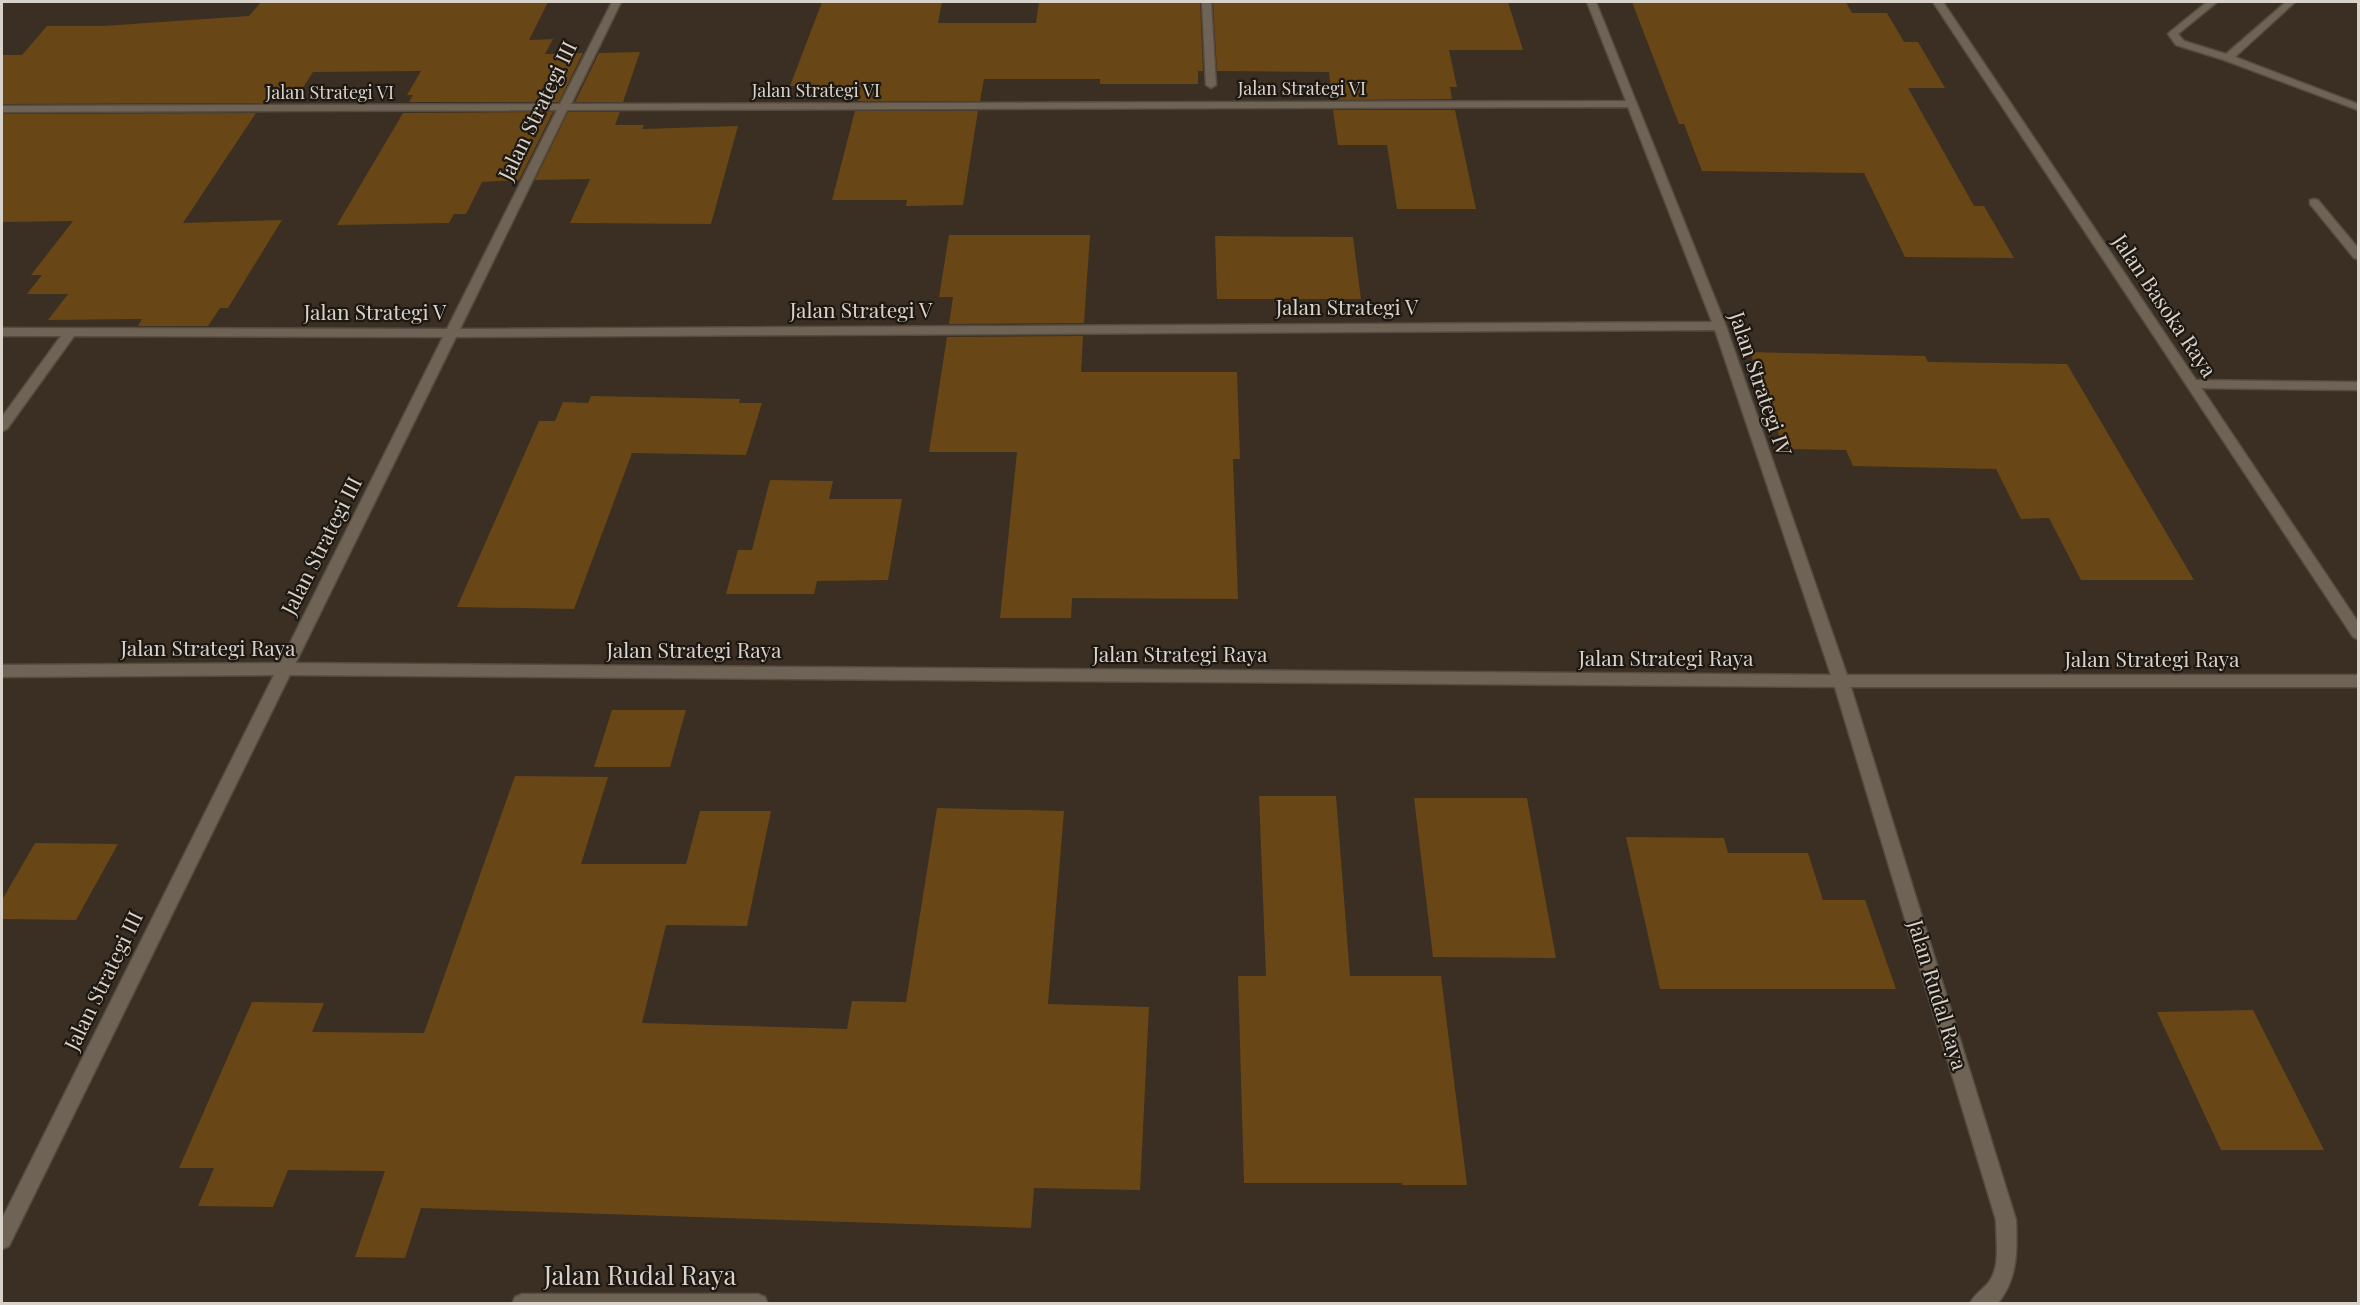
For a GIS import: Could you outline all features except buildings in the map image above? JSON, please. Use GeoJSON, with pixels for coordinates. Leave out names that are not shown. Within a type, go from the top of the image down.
{"type":"FeatureCollection","features":[{"type":"Feature","properties":{"kind":"street","name":"Jalan Strategi III"},"geometry":{"type":"LineString","coordinates":[[2,1239],[253,730],[454,333],[616,2]]}},
{"type":"Feature","properties":{"kind":"street"},"geometry":{"type":"LineString","coordinates":[[1206,2],[1211,85]]}},
{"type":"Feature","properties":{"kind":"street","name":"Jalan Strategi IV"},"geometry":{"type":"LineString","coordinates":[[1592,2],[1720,326],[1841,681]]}},
{"type":"Feature","properties":{"kind":"street","name":"Jalan Basoka Raya"},"geometry":{"type":"LineString","coordinates":[[1938,2],[2358,633]]}},
{"type":"Feature","properties":{"kind":"street"},"geometry":{"type":"LineString","coordinates":[[2212,2],[2173,34],[2180,43],[2228,58],[2358,106]]}},
{"type":"Feature","properties":{"kind":"street"},"geometry":{"type":"LineString","coordinates":[[2228,58],[2291,2]]}},
{"type":"Feature","properties":{"kind":"street","name":"Jalan Strategi VI"},"geometry":{"type":"LineString","coordinates":[[2,109],[1631,104]]}},
{"type":"Feature","properties":{"kind":"street"},"geometry":{"type":"LineString","coordinates":[[2314,202],[2358,255]]}},
{"type":"Feature","properties":{"kind":"street","name":"Jalan Strategi V"},"geometry":{"type":"LineString","coordinates":[[2,332],[454,333],[1720,326]]}},
{"type":"Feature","properties":{"kind":"street"},"geometry":{"type":"LineString","coordinates":[[2,426],[71,332]]}},
{"type":"Feature","properties":{"kind":"street"},"geometry":{"type":"LineString","coordinates":[[2193,384],[2358,386]]}},
{"type":"Feature","properties":{"kind":"street","name":"Jalan Strategi Raya"},"geometry":{"type":"LineString","coordinates":[[2,671],[284,669],[1841,681],[2357,681]]}},
{"type":"Feature","properties":{"kind":"street","name":"Jalan Rudal Raya"},"geometry":{"type":"LineString","coordinates":[[1841,681],[2006,1220],[2005,1269],[2001,1285],[1993,1296],[1980,1304]]}},
{"type":"Feature","properties":{"kind":"street","name":"Jalan Rudal Raya"},"geometry":{"type":"LineString","coordinates":[[522,1304],[758,1304]]}}]}
